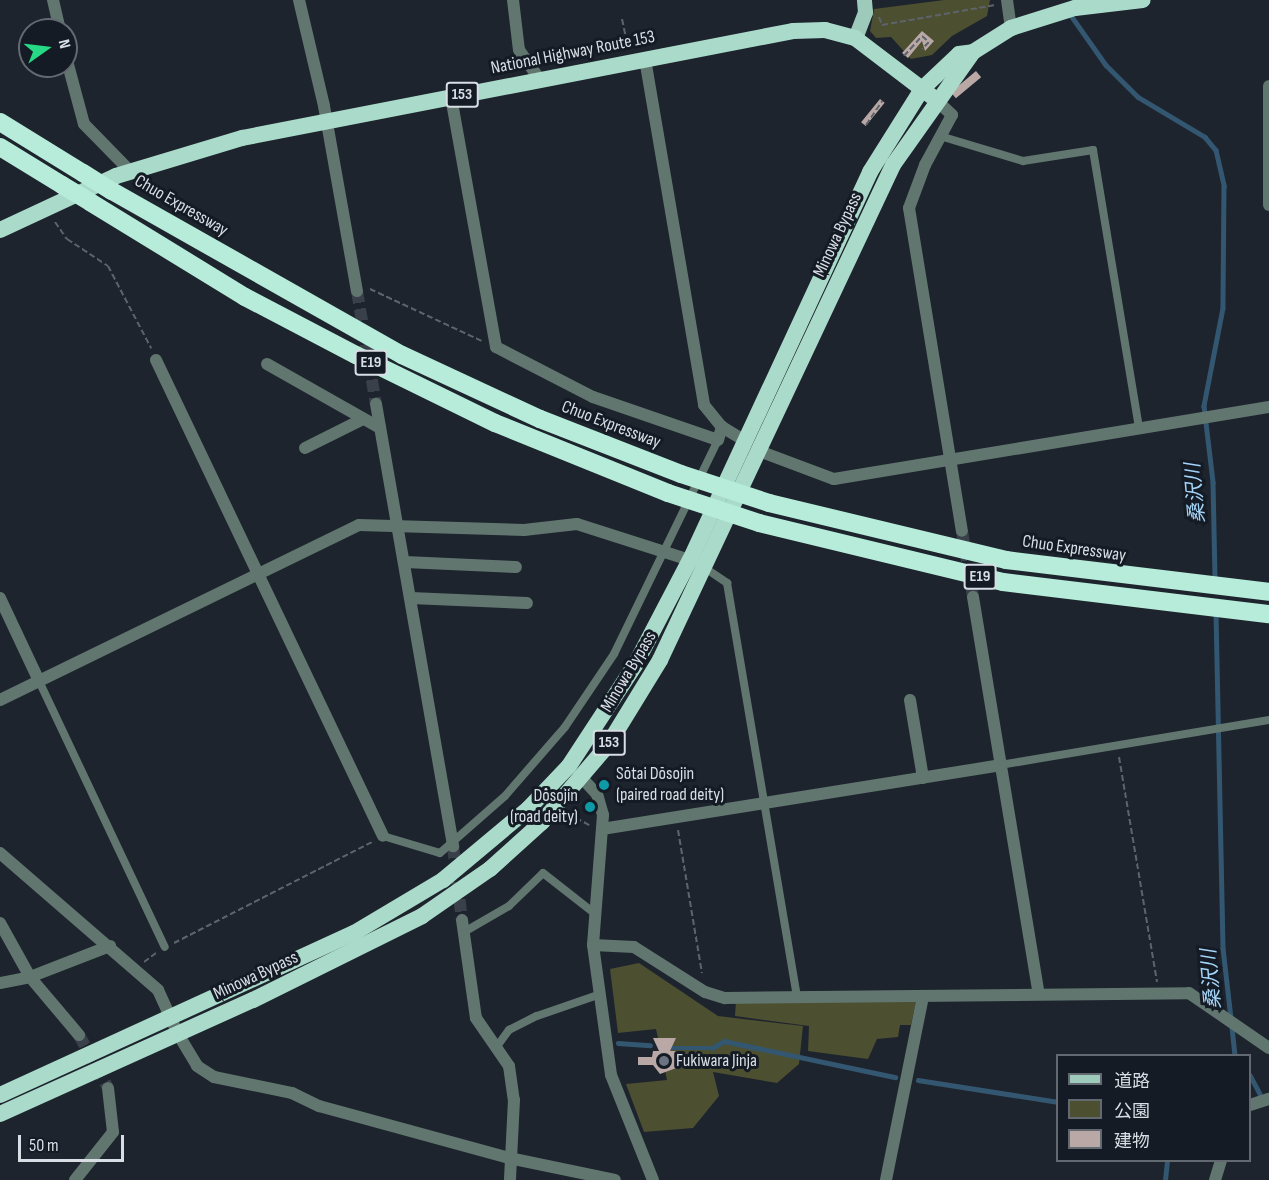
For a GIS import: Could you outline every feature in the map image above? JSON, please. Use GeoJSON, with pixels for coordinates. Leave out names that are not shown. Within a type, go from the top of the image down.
{"type":"FeatureCollection","features":[{"type":"Feature","properties":{"kind":"highway","name":"153"},"geometry":{"type":"LineString","coordinates":[[936,100],[973,52],[1011,28],[1075,8],[1143,0]]}},
{"type":"Feature","properties":{"kind":"highway","name":"National Highway Route 153"},"geometry":{"type":"LineString","coordinates":[[0,231],[45,207],[130,171],[242,138],[793,31],[825,30],[855,38],[936,100]]}},
{"type":"Feature","properties":{"kind":"highway","name":"153"},"geometry":{"type":"LineString","coordinates":[[922,89],[959,54],[973,52]]}},
{"type":"Feature","properties":{"kind":"highway","name":"Minowa Bypass"},"geometry":{"type":"LineString","coordinates":[[0,1095],[354,933],[408,903],[482,851],[569,766],[604,718],[690,560],[870,172],[922,89]]}},
{"type":"Feature","properties":{"kind":"highway","name":"Minowa Bypass"},"geometry":{"type":"LineString","coordinates":[[0,1114],[178,1034],[422,916],[490,869],[542,822],[608,745],[660,660],[893,165],[936,100]]}},
{"type":"Feature","properties":{"kind":"highway","name":"Chuo Expressway"},"geometry":{"type":"LineString","coordinates":[[0,122],[112,191],[402,355],[550,424],[681,474],[768,502],[882,534],[1006,560],[1205,587],[1269,592]]}},
{"type":"Feature","properties":{"kind":"highway","name":"E19"},"geometry":{"type":"LineString","coordinates":[[0,147],[245,297],[385,370],[495,423],[668,493],[759,523],[1003,582],[1205,609],[1269,614]]}},
{"type":"Feature","properties":{"kind":"main road"},"geometry":{"type":"LineString","coordinates":[[855,38],[870,5]]}},
{"type":"Feature","properties":{"kind":"street"},"geometry":{"type":"LineString","coordinates":[[53,0],[57,18]]}},
{"type":"Feature","properties":{"kind":"street"},"geometry":{"type":"LineString","coordinates":[[299,0],[326,121],[356,287]]}},
{"type":"Feature","properties":{"kind":"street"},"geometry":{"type":"LineString","coordinates":[[513,0],[519,50],[540,80]]}},
{"type":"Feature","properties":{"kind":"street"},"geometry":{"type":"LineString","coordinates":[[1001,3],[1011,28]]}},
{"type":"Feature","properties":{"kind":"street"},"geometry":{"type":"LineString","coordinates":[[645,59],[704,405],[722,427],[744,440]]}},
{"type":"Feature","properties":{"kind":"street"},"geometry":{"type":"LineString","coordinates":[[72,78],[84,124],[130,171]]}},
{"type":"Feature","properties":{"kind":"street"},"geometry":{"type":"LineString","coordinates":[[1269,86],[1269,205]]}},
{"type":"Feature","properties":{"kind":"street"},"geometry":{"type":"LineString","coordinates":[[451,97],[496,347],[593,397],[718,440],[722,427]]}},
{"type":"Feature","properties":{"kind":"street"},"geometry":{"type":"LineString","coordinates":[[936,100],[952,115],[940,136],[909,208],[962,531]]}},
{"type":"Feature","properties":{"kind":"street"},"geometry":{"type":"LineString","coordinates":[[156,360],[383,836]]}},
{"type":"Feature","properties":{"kind":"street"},"geometry":{"type":"LineString","coordinates":[[267,364],[361,420],[380,428]]}},
{"type":"Feature","properties":{"kind":"street"},"geometry":{"type":"LineString","coordinates":[[376,404],[453,844]]}},
{"type":"Feature","properties":{"kind":"street"},"geometry":{"type":"LineString","coordinates":[[759,451],[834,479],[1269,407]]}},
{"type":"Feature","properties":{"kind":"street"},"geometry":{"type":"LineString","coordinates":[[305,448],[361,420]]}},
{"type":"Feature","properties":{"kind":"street"},"geometry":{"type":"LineString","coordinates":[[0,699],[258,576],[359,525],[524,531],[577,524],[668,550],[690,560]]}},
{"type":"Feature","properties":{"kind":"street"},"geometry":{"type":"LineString","coordinates":[[405,562],[516,567]]}},
{"type":"Feature","properties":{"kind":"street"},"geometry":{"type":"LineString","coordinates":[[973,597],[1040,994]]}},
{"type":"Feature","properties":{"kind":"street"},"geometry":{"type":"LineString","coordinates":[[0,598],[39,681]]}},
{"type":"Feature","properties":{"kind":"street"},"geometry":{"type":"LineString","coordinates":[[411,598],[527,603]]}},
{"type":"Feature","properties":{"kind":"street"},"geometry":{"type":"LineString","coordinates":[[910,700],[923,778]]}},
{"type":"Feature","properties":{"kind":"street"},"geometry":{"type":"LineString","coordinates":[[602,829],[766,805],[1000,765]]}},
{"type":"Feature","properties":{"kind":"street"},"geometry":{"type":"LineString","coordinates":[[581,777],[597,794],[602,829],[593,912],[593,945],[598,995],[611,1075],[653,1180]]}},
{"type":"Feature","properties":{"kind":"street"},"geometry":{"type":"LineString","coordinates":[[0,853],[135,967],[158,990],[178,1034],[197,1065],[214,1077],[292,1094],[319,1106],[509,1158],[615,1180]]}},
{"type":"Feature","properties":{"kind":"street"},"geometry":{"type":"LineString","coordinates":[[0,923],[30,977],[79,1035]]}},
{"type":"Feature","properties":{"kind":"street"},"geometry":{"type":"LineString","coordinates":[[463,926],[476,1018],[498,1045],[509,1066],[514,1100],[509,1158],[510,1180]]}},
{"type":"Feature","properties":{"kind":"street"},"geometry":{"type":"LineString","coordinates":[[593,945],[634,947],[705,992],[724,998],[923,997],[1159,991],[1189,993],[1224,1014],[1269,1048]]}},
{"type":"Feature","properties":{"kind":"street"},"geometry":{"type":"LineString","coordinates":[[0,983],[30,977],[110,946]]}},
{"type":"Feature","properties":{"kind":"street"},"geometry":{"type":"LineString","coordinates":[[886,1180],[923,997]]}},
{"type":"Feature","properties":{"kind":"street"},"geometry":{"type":"LineString","coordinates":[[75,1180],[113,1132],[108,1088]]}},
{"type":"Feature","properties":{"kind":"street"},"geometry":{"type":"LineString","coordinates":[[1251,1105],[1269,1099]]}},
{"type":"Feature","properties":{"kind":"street"},"geometry":{"type":"LineString","coordinates":[[1215,1180],[1221,1162]]}},
{"type":"Feature","properties":{"kind":"lane"},"geometry":{"type":"LineString","coordinates":[[940,136],[1023,161],[1093,150],[1139,429]]}},
{"type":"Feature","properties":{"kind":"lane"},"geometry":{"type":"LineString","coordinates":[[383,836],[440,853],[453,844],[505,796],[565,727],[614,654],[668,550],[718,440]]}},
{"type":"Feature","properties":{"kind":"lane"},"geometry":{"type":"LineString","coordinates":[[705,568],[727,583],[797,997]]}},
{"type":"Feature","properties":{"kind":"lane"},"geometry":{"type":"LineString","coordinates":[[39,681],[165,947]]}},
{"type":"Feature","properties":{"kind":"lane"},"geometry":{"type":"LineString","coordinates":[[1000,765],[1269,720]]}},
{"type":"Feature","properties":{"kind":"lane"},"geometry":{"type":"LineString","coordinates":[[463,926],[509,906],[543,873],[556,878],[593,912]]}},
{"type":"Feature","properties":{"kind":"lane"},"geometry":{"type":"LineString","coordinates":[[498,1045],[509,1030],[598,995]]}},
{"type":"Feature","properties":{"kind":"path"},"geometry":{"type":"LineString","coordinates":[[870,5],[882,25],[1001,3]]}},
{"type":"Feature","properties":{"kind":"path"},"geometry":{"type":"LineString","coordinates":[[622,19],[625,32]]}},
{"type":"Feature","properties":{"kind":"path"},"geometry":{"type":"LineString","coordinates":[[905,55],[922,36],[929,42],[922,49]]}},
{"type":"Feature","properties":{"kind":"path"},"geometry":{"type":"LineString","coordinates":[[866,125],[882,100]]}},
{"type":"Feature","properties":{"kind":"path"},"geometry":{"type":"LineString","coordinates":[[45,207],[67,239],[108,266],[156,360]]}},
{"type":"Feature","properties":{"kind":"path"},"geometry":{"type":"LineString","coordinates":[[356,287],[496,347]]}},
{"type":"Feature","properties":{"kind":"path"},"geometry":{"type":"LineString","coordinates":[[1117,745],[1159,991]]}},
{"type":"Feature","properties":{"kind":"path"},"geometry":{"type":"LineString","coordinates":[[676,819],[705,992]]}},
{"type":"Feature","properties":{"kind":"path"},"geometry":{"type":"LineString","coordinates":[[135,967],[165,947],[383,836]]}},
{"type":"Feature","properties":{"kind":"green space"},"geometry":{"type":"Polygon","coordinates":[[[944,0],[990,0],[987,16],[952,36],[932,55],[911,59],[891,37],[876,38],[870,31],[874,9],[944,0]]]}},
{"type":"Feature","properties":{"kind":"green space"},"geometry":{"type":"Polygon","coordinates":[[[639,963],[718,1016],[803,1026],[799,1064],[777,1083],[713,1072],[719,1096],[693,1128],[644,1132],[626,1084],[667,1080],[656,1029],[618,1033],[610,969],[639,963]]]}},
{"type":"Feature","properties":{"kind":"green space"},"geometry":{"type":"Polygon","coordinates":[[[736,1001],[916,1001],[911,1025],[900,1025],[898,1037],[877,1039],[868,1059],[808,1051],[809,1026],[735,1016],[736,1001]]]}},
{"type":"Feature","properties":{"kind":"building"},"geometry":{"type":"Polygon","coordinates":[[[922,31],[934,41],[925,51],[922,41],[908,58],[902,53],[922,31]]]}},
{"type":"Feature","properties":{"kind":"building"},"geometry":{"type":"Polygon","coordinates":[[[976,71],[981,77],[956,98],[951,92],[976,71]]]}},
{"type":"Feature","properties":{"kind":"building"},"geometry":{"type":"Polygon","coordinates":[[[880,99],[885,103],[866,126],[861,122],[880,99]]]}},
{"type":"Feature","properties":{"kind":"building"},"geometry":{"type":"Polygon","coordinates":[[[653,1038],[676,1038],[670,1051],[679,1051],[679,1067],[660,1074],[653,1065],[638,1065],[638,1057],[652,1057],[653,1051],[659,1051],[653,1038]]]}},
{"type":"Feature","properties":{"kind":"waterway","name":"桑沢川"},"geometry":{"type":"LineString","coordinates":[[1070,14],[1106,65],[1138,97],[1205,137],[1216,150],[1224,186],[1223,308],[1204,406],[1213,482],[1215,581]]}},
{"type":"Feature","properties":{"kind":"waterway","name":"桑沢川"},"geometry":{"type":"LineString","coordinates":[[1216,613],[1223,948],[1231,1018]]}},
{"type":"Feature","properties":{"kind":"waterway","name":"桑沢川"},"geometry":{"type":"LineString","coordinates":[[1232,1027],[1235,1054]]}},
{"type":"Feature","properties":{"kind":"waterway"},"geometry":{"type":"LineString","coordinates":[[672,1048],[712,1048],[724,1041],[895,1077]]}},
{"type":"Feature","properties":{"kind":"waterway"},"geometry":{"type":"LineString","coordinates":[[618,1043],[650,1045]]}},
{"type":"Feature","properties":{"kind":"waterway"},"geometry":{"type":"LineString","coordinates":[[1251,1077],[1260,1094]]}},
{"type":"Feature","properties":{"kind":"waterway"},"geometry":{"type":"LineString","coordinates":[[918,1080],[1056,1102]]}},
{"type":"Feature","properties":{"kind":"waterway","name":"桑沢川"},"geometry":{"type":"LineString","coordinates":[[1165,1180],[1167,1162]]}},
{"type":"Feature","properties":{"kind":"tunnel"},"geometry":{"type":"LineString","coordinates":[[357,291],[376,404]]}},
{"type":"Feature","properties":{"kind":"tunnel"},"geometry":{"type":"LineString","coordinates":[[962,531],[973,597]]}},
{"type":"Feature","properties":{"kind":"tunnel"},"geometry":{"type":"LineString","coordinates":[[453,846],[462,920]]}},
{"type":"Feature","properties":{"kind":"tunnel"},"geometry":{"type":"LineString","coordinates":[[79,1035],[108,1088]]}},
{"type":"Feature","properties":{"kind":"place","name":"Sōtai Dōsojin (paired road deity)"},"geometry":{"type":"Point","coordinates":[604,785]}},
{"type":"Feature","properties":{"kind":"place","name":"Dōsojin (road deity)"},"geometry":{"type":"Point","coordinates":[590,807]}},
{"type":"Feature","properties":{"kind":"place","name":"Fukiwara Jinja"},"geometry":{"type":"Point","coordinates":[664,1061]}}]}
